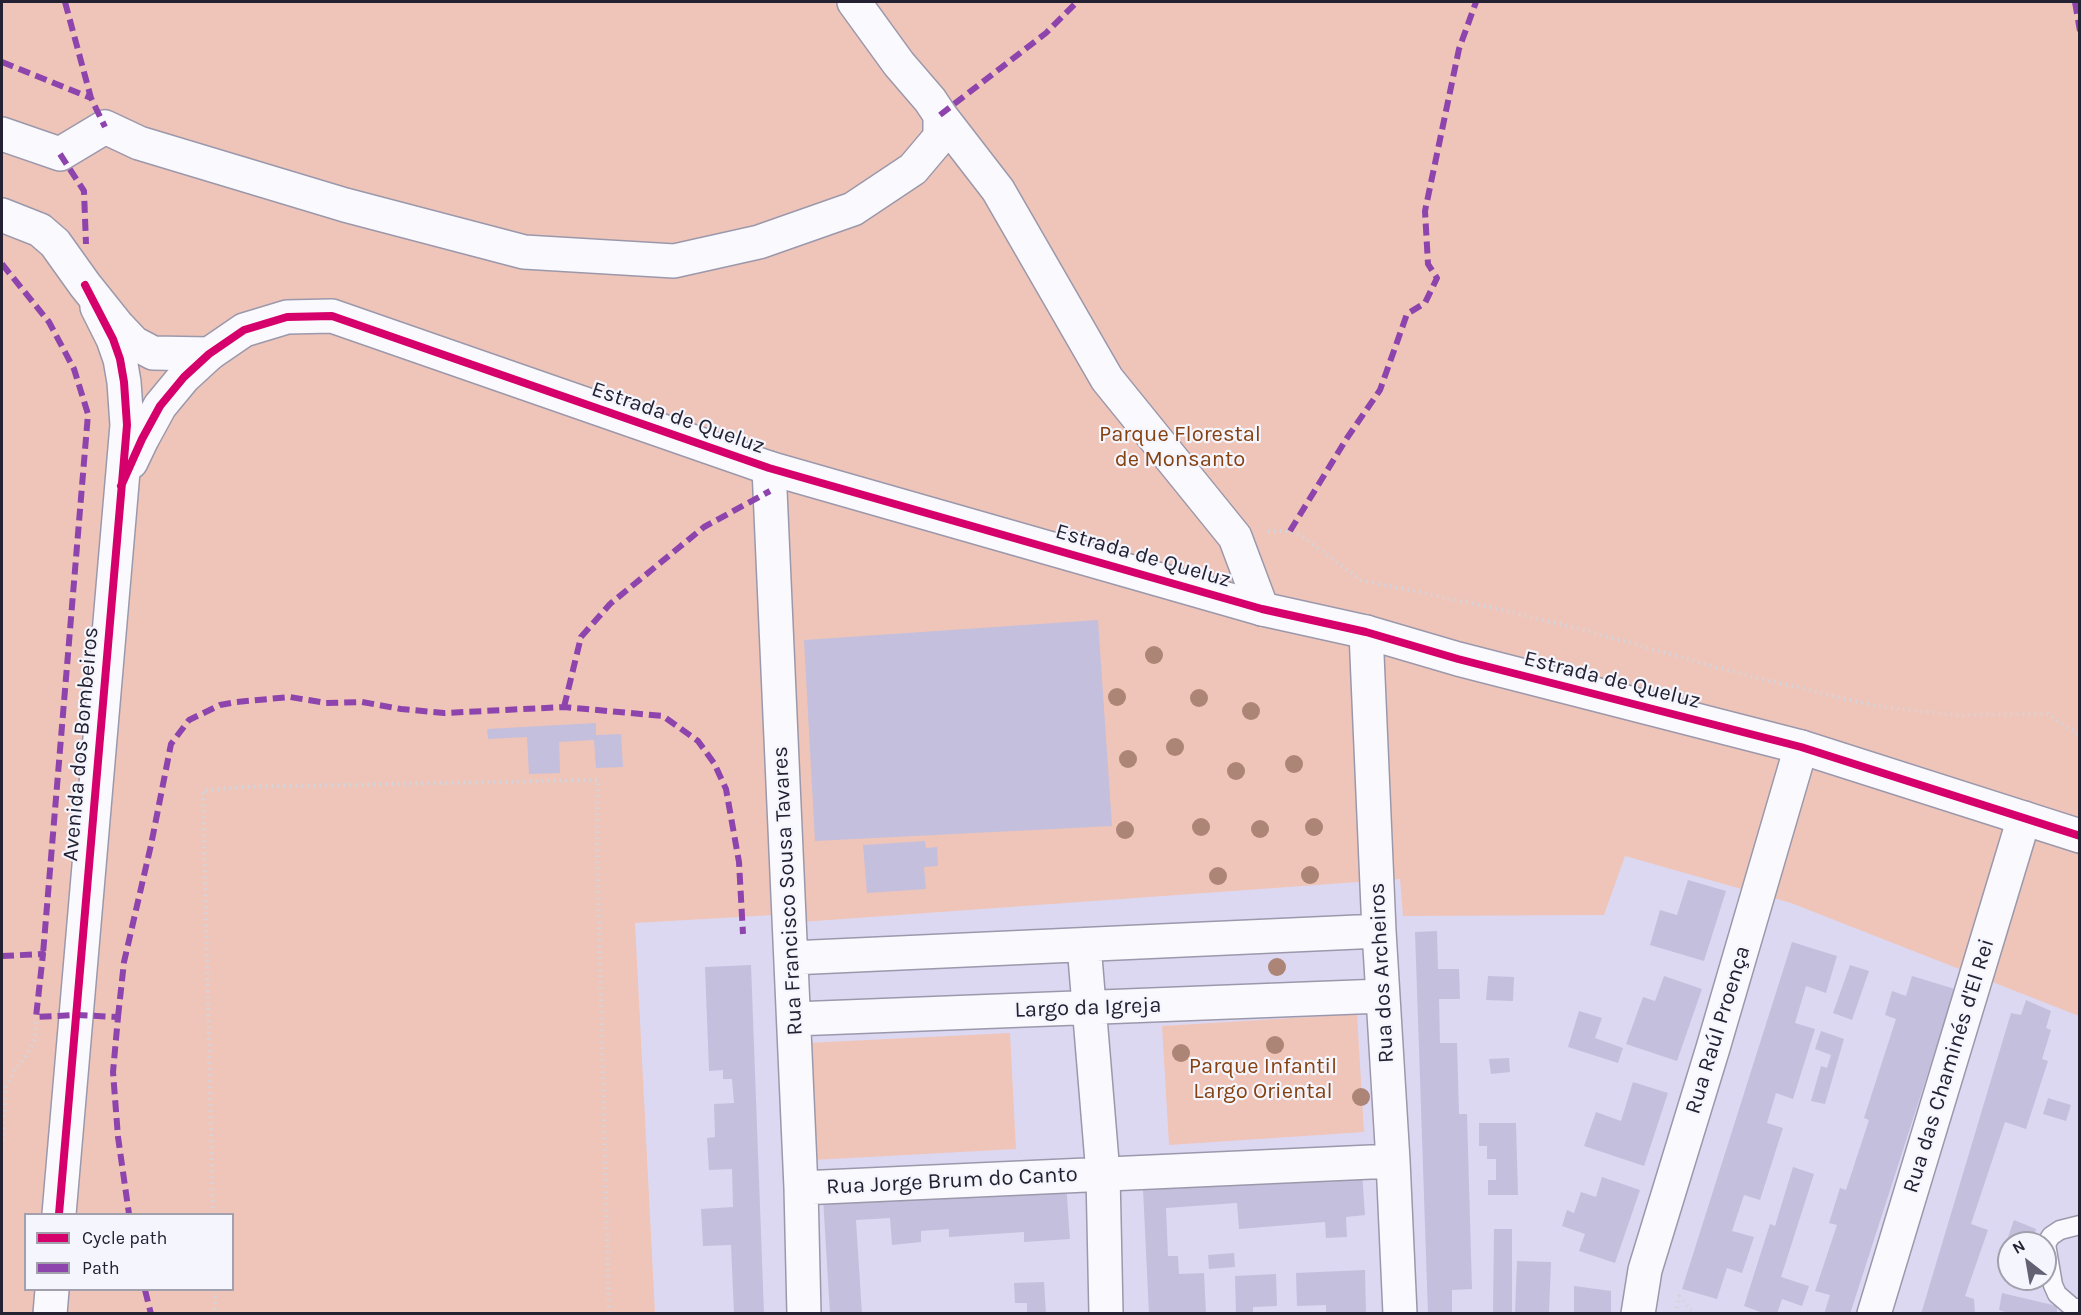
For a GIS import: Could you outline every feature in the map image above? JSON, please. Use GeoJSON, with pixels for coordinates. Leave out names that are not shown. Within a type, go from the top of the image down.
{"type":"FeatureCollection","features":[{"type":"Feature","properties":{"kind":"street"},"geometry":{"type":"LineString","coordinates":[[854,2],[899,64],[930,100],[998,190],[1107,379],[1235,537],[1262,609]]}},
{"type":"Feature","properties":{"kind":"street"},"geometry":{"type":"LineString","coordinates":[[2,134],[60,154],[105,127],[139,143],[345,205],[524,252],[674,261],[759,242],[853,209],[913,169],[940,137],[940,116]]}},
{"type":"Feature","properties":{"kind":"street"},"geometry":{"type":"LineString","coordinates":[[2,215],[40,230],[55,243],[85,285],[134,343],[153,353],[209,354]]}},
{"type":"Feature","properties":{"kind":"street","name":"Avenida dos Bombeiros"},"geometry":{"type":"LineString","coordinates":[[59,1213],[127,425],[124,382],[113,339],[85,285]]}},
{"type":"Feature","properties":{"kind":"street","name":"Estrada de Queluz"},"geometry":{"type":"LineString","coordinates":[[121,486],[141,439],[160,406],[184,376],[209,354],[244,330],[266,323],[287,317],[332,316],[769,468],[1262,609],[1366,632],[1506,671],[1801,747],[2079,836]]}},
{"type":"Feature","properties":{"kind":"street","name":"Rua Francisco Sousa Tavares"},"geometry":{"type":"LineString","coordinates":[[769,468],[801,1188],[804,1314]]}},
{"type":"Feature","properties":{"kind":"street","name":"Rua dos Archeiros"},"geometry":{"type":"LineString","coordinates":[[1366,632],[1382,996],[1394,1161],[1400,1314]]}},
{"type":"Feature","properties":{"kind":"street","name":"Rua Raúl Proença"},"geometry":{"type":"LineString","coordinates":[[1638,1314],[1645,1270],[1801,747]]}},
{"type":"Feature","properties":{"kind":"street","name":"Rua das Chaminés d'El Rei"},"geometry":{"type":"LineString","coordinates":[[1874,1314],[2024,818]]}},
{"type":"Feature","properties":{"kind":"street"},"geometry":{"type":"LineString","coordinates":[[791,958],[1379,931]]}},
{"type":"Feature","properties":{"kind":"street"},"geometry":{"type":"LineString","coordinates":[[1084,945],[1103,1174],[1106,1314]]}},
{"type":"Feature","properties":{"kind":"street","name":"Largo da Igreja"},"geometry":{"type":"LineString","coordinates":[[794,1019],[1382,996]]}},
{"type":"Feature","properties":{"kind":"street","name":"Rua Jorge Brum do Canto"},"geometry":{"type":"LineString","coordinates":[[801,1188],[1394,1161]]}},
{"type":"Feature","properties":{"kind":"street"},"geometry":{"type":"LineString","coordinates":[[50,1314],[52,1291]]}},
{"type":"Feature","properties":{"kind":"lane"},"geometry":{"type":"LineString","coordinates":[[2074,1310],[2057,1294],[2053,1285],[2046,1244],[2051,1236],[2060,1230],[2079,1225]]}},
{"type":"Feature","properties":{"kind":"path"},"geometry":{"type":"LineString","coordinates":[[1235,537],[1245,532],[1290,531],[1303,537],[1361,580],[1578,628],[1734,672],[1875,705],[1958,715],[2048,714],[2079,736]]}},
{"type":"Feature","properties":{"kind":"path"},"geometry":{"type":"LineString","coordinates":[[213,1213],[203,790],[239,787],[598,780],[597,843],[609,1314]]}},
{"type":"Feature","properties":{"kind":"path"},"geometry":{"type":"LineString","coordinates":[[2,1153],[6,1087],[34,1039],[36,1017]]}},
{"type":"Feature","properties":{"kind":"path"},"geometry":{"type":"LineString","coordinates":[[215,1291],[215,1314]]}},
{"type":"Feature","properties":{"kind":"path"},"geometry":{"type":"LineString","coordinates":[[1676,1314],[1679,1296],[1694,1314]]}},
{"type":"Feature","properties":{"kind":"green space","name":"Parque Florestal de Monsanto"},"geometry":{"type":"Polygon","coordinates":[[[2,2],[2079,2],[2079,1016],[1791,903],[1625,856],[1604,915],[1403,916],[1400,879],[787,923],[773,915],[635,923],[655,1313],[2,1314],[2,2]]]}},
{"type":"Feature","properties":{"kind":"green space","name":"Parque Infantil Largo Oriental"},"geometry":{"type":"Polygon","coordinates":[[[1357,1014],[1364,1132],[1169,1145],[1162,1026],[1357,1014]]]}},
{"type":"Feature","properties":{"kind":"green space"},"geometry":{"type":"Polygon","coordinates":[[[1010,1033],[1016,1149],[813,1160],[807,1043],[1010,1033]]]}},
{"type":"Feature","properties":{"kind":"building"},"geometry":{"type":"Polygon","coordinates":[[[1098,620],[1112,826],[815,841],[804,640],[1098,620]]]}},
{"type":"Feature","properties":{"kind":"building"},"geometry":{"type":"Polygon","coordinates":[[[596,723],[596,735],[621,734],[623,767],[596,768],[594,740],[559,742],[560,773],[529,774],[527,737],[488,739],[487,729],[596,723]]]}},
{"type":"Feature","properties":{"kind":"building"},"geometry":{"type":"Polygon","coordinates":[[[925,841],[926,848],[937,847],[938,866],[924,867],[926,889],[867,893],[863,845],[925,841]]]}},
{"type":"Feature","properties":{"kind":"building"},"geometry":{"type":"Polygon","coordinates":[[[1688,880],[1726,891],[1704,961],[1650,945],[1660,910],[1677,915],[1688,880]]]}},
{"type":"Feature","properties":{"kind":"building"},"geometry":{"type":"Polygon","coordinates":[[[1437,931],[1438,969],[1459,969],[1460,999],[1439,999],[1440,1043],[1457,1043],[1459,1114],[1467,1114],[1472,1289],[1452,1290],[1452,1314],[1428,1314],[1415,932],[1437,931]]]}},
{"type":"Feature","properties":{"kind":"building"},"geometry":{"type":"Polygon","coordinates":[[[1792,942],[1837,956],[1826,993],[1806,986],[1795,1023],[1815,1029],[1793,1099],[1776,1093],[1767,1123],[1783,1128],[1760,1200],[1744,1195],[1732,1231],[1754,1237],[1742,1273],[1727,1268],[1717,1299],[1682,1289],[1792,942]]]}},
{"type":"Feature","properties":{"kind":"building"},"geometry":{"type":"Polygon","coordinates":[[[751,965],[764,1314],[734,1314],[731,1245],[703,1246],[701,1209],[733,1207],[732,1169],[709,1170],[707,1138],[715,1137],[714,1104],[734,1103],[732,1079],[723,1079],[723,1070],[709,1071],[705,967],[751,965]]]}},
{"type":"Feature","properties":{"kind":"building"},"geometry":{"type":"Polygon","coordinates":[[[1850,965],[1869,971],[1852,1020],[1833,1013],[1850,965]]]}},
{"type":"Feature","properties":{"kind":"building"},"geometry":{"type":"Polygon","coordinates":[[[1488,976],[1514,977],[1513,1001],[1486,1000],[1488,976]]]}},
{"type":"Feature","properties":{"kind":"building"},"geometry":{"type":"Polygon","coordinates":[[[1664,976],[1702,989],[1677,1061],[1626,1044],[1643,997],[1655,1001],[1664,976]]]}},
{"type":"Feature","properties":{"kind":"building"},"geometry":{"type":"Polygon","coordinates":[[[1912,976],[1955,989],[1850,1314],[1824,1314],[1830,1295],[1815,1291],[1837,1225],[1829,1223],[1840,1188],[1846,1190],[1869,1120],[1864,1118],[1896,1019],[1885,1015],[1892,991],[1906,996],[1912,976]]]}},
{"type":"Feature","properties":{"kind":"building"},"geometry":{"type":"Polygon","coordinates":[[[2026,1000],[2051,1011],[2046,1028],[2051,1030],[2042,1059],[2048,1061],[2026,1129],[2005,1122],[1971,1224],[1988,1230],[1965,1296],[1974,1299],[1975,1314],[1921,1314],[2011,1013],[2021,1015],[2026,1000]]]}},
{"type":"Feature","properties":{"kind":"building"},"geometry":{"type":"Polygon","coordinates":[[[1579,1011],[1602,1018],[1595,1038],[1623,1048],[1618,1063],[1568,1047],[1579,1011]]]}},
{"type":"Feature","properties":{"kind":"building"},"geometry":{"type":"Polygon","coordinates":[[[1821,1031],[1844,1039],[1825,1104],[1811,1101],[1821,1066],[1827,1068],[1831,1055],[1815,1049],[1821,1031]]]}},
{"type":"Feature","properties":{"kind":"building"},"geometry":{"type":"Polygon","coordinates":[[[1509,1058],[1510,1072],[1491,1074],[1489,1059],[1509,1058]]]}},
{"type":"Feature","properties":{"kind":"building"},"geometry":{"type":"Polygon","coordinates":[[[1633,1082],[1668,1093],[1644,1166],[1584,1146],[1596,1112],[1621,1121],[1633,1082]]]}},
{"type":"Feature","properties":{"kind":"building"},"geometry":{"type":"Polygon","coordinates":[[[2048,1098],[2071,1105],[2066,1121],[2043,1114],[2048,1098]]]}},
{"type":"Feature","properties":{"kind":"building"},"geometry":{"type":"Polygon","coordinates":[[[1479,1123],[1516,1123],[1518,1195],[1488,1195],[1488,1180],[1496,1180],[1496,1159],[1487,1159],[1487,1146],[1479,1146],[1479,1123]]]}},
{"type":"Feature","properties":{"kind":"building"},"geometry":{"type":"Polygon","coordinates":[[[1793,1167],[1814,1174],[1781,1277],[1809,1286],[1802,1306],[1782,1299],[1777,1314],[1766,1314],[1744,1306],[1770,1224],[1775,1226],[1793,1167]]]}},
{"type":"Feature","properties":{"kind":"building"},"geometry":{"type":"Polygon","coordinates":[[[1362,1173],[1365,1215],[1346,1217],[1347,1237],[1326,1238],[1325,1222],[1239,1229],[1237,1203],[1166,1208],[1168,1256],[1178,1256],[1179,1274],[1204,1273],[1206,1314],[1149,1314],[1143,1189],[1362,1173]]]}},
{"type":"Feature","properties":{"kind":"building"},"geometry":{"type":"Polygon","coordinates":[[[1602,1177],[1640,1190],[1615,1263],[1579,1251],[1585,1234],[1562,1226],[1567,1210],[1574,1213],[1581,1192],[1596,1197],[1602,1177]]]}},
{"type":"Feature","properties":{"kind":"building"},"geometry":{"type":"Polygon","coordinates":[[[1066,1182],[1070,1239],[1024,1242],[1024,1232],[949,1237],[949,1229],[921,1231],[921,1242],[892,1245],[890,1218],[856,1220],[862,1314],[830,1314],[823,1198],[1066,1182]]]}},
{"type":"Feature","properties":{"kind":"building"},"geometry":{"type":"Polygon","coordinates":[[[2014,1220],[2036,1229],[2036,1231],[2010,1231],[2014,1220]]]}},
{"type":"Feature","properties":{"kind":"building"},"geometry":{"type":"Polygon","coordinates":[[[1494,1229],[1512,1229],[1512,1314],[1493,1314],[1494,1229]]]}},
{"type":"Feature","properties":{"kind":"building"},"geometry":{"type":"Polygon","coordinates":[[[1234,1253],[1235,1267],[1209,1269],[1208,1255],[1234,1253]]]}},
{"type":"Feature","properties":{"kind":"building"},"geometry":{"type":"Polygon","coordinates":[[[1517,1261],[1551,1262],[1549,1314],[1515,1314],[1517,1261]]]}},
{"type":"Feature","properties":{"kind":"building"},"geometry":{"type":"Polygon","coordinates":[[[1365,1270],[1366,1314],[1326,1314],[1326,1305],[1297,1306],[1296,1273],[1365,1270]]]}},
{"type":"Feature","properties":{"kind":"building"},"geometry":{"type":"Polygon","coordinates":[[[1276,1274],[1277,1306],[1253,1307],[1253,1314],[1236,1314],[1235,1276],[1276,1274]]]}},
{"type":"Feature","properties":{"kind":"building"},"geometry":{"type":"Polygon","coordinates":[[[1044,1282],[1046,1314],[1027,1314],[1027,1303],[1015,1303],[1014,1283],[1044,1282]]]}},
{"type":"Feature","properties":{"kind":"building"},"geometry":{"type":"Polygon","coordinates":[[[1574,1286],[1611,1291],[1611,1314],[1574,1314],[1574,1286]]]}},
{"type":"Feature","properties":{"kind":"building"},"geometry":{"type":"Polygon","coordinates":[[[2002,1293],[2057,1306],[2057,1314],[2011,1314],[1999,1310],[2002,1293]]]}},
{"type":"Feature","properties":{"kind":"marked path"},"geometry":{"type":"LineString","coordinates":[[65,2],[91,98],[105,127]]}},
{"type":"Feature","properties":{"kind":"marked path"},"geometry":{"type":"LineString","coordinates":[[940,115],[1046,33],[1077,2]]}},
{"type":"Feature","properties":{"kind":"marked path"},"geometry":{"type":"LineString","coordinates":[[1290,531],[1347,438],[1380,390],[1407,314],[1425,303],[1437,278],[1428,264],[1425,211],[1459,49],[1476,2]]}},
{"type":"Feature","properties":{"kind":"marked path"},"geometry":{"type":"LineString","coordinates":[[2075,2],[2080,31]]}},
{"type":"Feature","properties":{"kind":"marked path"},"geometry":{"type":"LineString","coordinates":[[2,62],[91,98]]}},
{"type":"Feature","properties":{"kind":"marked path"},"geometry":{"type":"LineString","coordinates":[[60,154],[84,191],[86,244]]}},
{"type":"Feature","properties":{"kind":"marked path"},"geometry":{"type":"LineString","coordinates":[[2,264],[49,322],[74,369],[88,414],[43,954]]}},
{"type":"Feature","properties":{"kind":"marked path"},"geometry":{"type":"LineString","coordinates":[[564,707],[581,637],[610,604],[704,527],[770,491]]}},
{"type":"Feature","properties":{"kind":"marked path"},"geometry":{"type":"LineString","coordinates":[[118,1017],[124,962],[171,744],[189,720],[220,705],[236,702],[290,697],[326,703],[362,702],[444,713],[564,707],[663,716],[698,741],[714,763],[726,789],[739,862],[743,934]]}},
{"type":"Feature","properties":{"kind":"marked path"},"geometry":{"type":"LineString","coordinates":[[2,956],[43,954],[36,1017],[76,1015],[118,1017],[113,1072],[118,1137],[129,1213]]}},
{"type":"Feature","properties":{"kind":"marked path"},"geometry":{"type":"LineString","coordinates":[[145,1291],[151,1314]]}},
{"type":"Feature","properties":{"kind":"cycle path"},"geometry":{"type":"LineString","coordinates":[[59,1213],[127,425],[120,359],[113,339],[85,285]]}},
{"type":"Feature","properties":{"kind":"cycle path"},"geometry":{"type":"LineString","coordinates":[[121,486],[160,406],[184,377],[209,354],[244,330],[287,317],[332,316],[769,468],[1262,609],[1366,632],[1458,659],[1801,747],[2080,836]]}}]}
